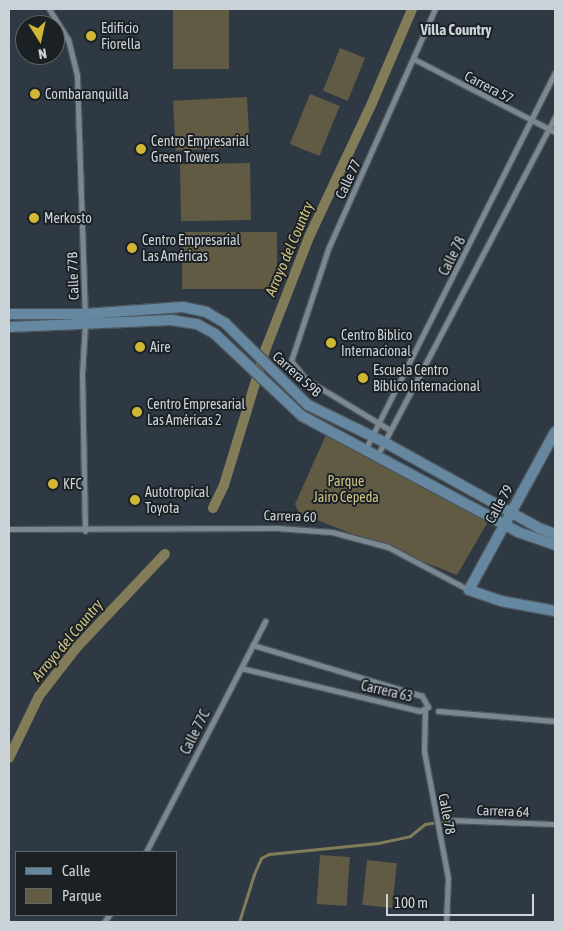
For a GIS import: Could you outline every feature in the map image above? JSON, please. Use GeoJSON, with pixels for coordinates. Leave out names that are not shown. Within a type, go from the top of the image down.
{"type":"FeatureCollection","features":[{"type":"Feature","properties":{"kind":"street","name":"Calle 77B"},"geometry":{"type":"LineString","coordinates":[[49,9],[59,23],[75,57],[80,95],[85,314],[82,374],[85,531]]}},
{"type":"Feature","properties":{"kind":"street","name":"Calle 77"},"geometry":{"type":"LineString","coordinates":[[379,424],[307,380],[291,361],[328,249],[435,9]]}},
{"type":"Feature","properties":{"kind":"street","name":"Carrera 57"},"geometry":{"type":"LineString","coordinates":[[414,59],[548,131],[555,132]]}},
{"type":"Feature","properties":{"kind":"street","name":"Calle 78"},"geometry":{"type":"LineString","coordinates":[[366,448],[555,74]]}},
{"type":"Feature","properties":{"kind":"street","name":"Calle 78"},"geometry":{"type":"LineString","coordinates":[[378,454],[555,117]]}},
{"type":"Feature","properties":{"kind":"street","name":"Carrera 59B"},"geometry":{"type":"LineString","coordinates":[[9,314],[85,314],[183,307],[206,312],[225,324],[308,405],[384,442],[510,513],[555,534]]}},
{"type":"Feature","properties":{"kind":"street","name":"Carrera 59B"},"geometry":{"type":"LineString","coordinates":[[9,327],[171,320],[197,324],[215,334],[302,416],[378,454],[538,541],[555,545]]}},
{"type":"Feature","properties":{"kind":"street"},"geometry":{"type":"LineString","coordinates":[[379,424],[390,430]]}},
{"type":"Feature","properties":{"kind":"street","name":"Calle 79"},"geometry":{"type":"LineString","coordinates":[[469,590],[555,432]]}},
{"type":"Feature","properties":{"kind":"street","name":"Carrera 60"},"geometry":{"type":"LineString","coordinates":[[9,529],[85,531],[277,528],[359,537],[388,547],[469,590],[500,602],[555,611]]}},
{"type":"Feature","properties":{"kind":"street","name":"Calle 77C"},"geometry":{"type":"LineString","coordinates":[[147,851],[265,621]]}},
{"type":"Feature","properties":{"kind":"street","name":"Carrera 63"},"geometry":{"type":"LineString","coordinates":[[241,668],[425,710],[428,702],[422,696],[253,645]]}},
{"type":"Feature","properties":{"kind":"street","name":"Calle 78"},"geometry":{"type":"LineString","coordinates":[[425,710],[424,751],[448,878],[446,922]]}},
{"type":"Feature","properties":{"kind":"street"},"geometry":{"type":"LineString","coordinates":[[438,711],[555,721]]}},
{"type":"Feature","properties":{"kind":"street","name":"Carrera 64"},"geometry":{"type":"LineString","coordinates":[[450,820],[555,824]]}},
{"type":"Feature","properties":{"kind":"green space"},"geometry":{"type":"Polygon","coordinates":[[[173,9],[229,9],[229,69],[173,69],[173,9]]]}},
{"type":"Feature","properties":{"kind":"green space"},"geometry":{"type":"Polygon","coordinates":[[[340,48],[365,58],[348,101],[323,91],[340,48]]]}},
{"type":"Feature","properties":{"kind":"green space"},"geometry":{"type":"Polygon","coordinates":[[[310,94],[340,106],[319,156],[290,144],[310,94]]]}},
{"type":"Feature","properties":{"kind":"green space"},"geometry":{"type":"Polygon","coordinates":[[[247,97],[250,147],[176,151],[173,101],[247,97]]]}},
{"type":"Feature","properties":{"kind":"green space"},"geometry":{"type":"Polygon","coordinates":[[[250,163],[251,220],[181,221],[180,164],[250,163]]]}},
{"type":"Feature","properties":{"kind":"green space"},"geometry":{"type":"Polygon","coordinates":[[[182,232],[277,232],[277,289],[182,289],[182,232]]]}},
{"type":"Feature","properties":{"kind":"green space","name":"Parque Jairo Cepeda"},"geometry":{"type":"Polygon","coordinates":[[[326,435],[489,520],[457,575],[299,513],[295,504],[326,435]]]}},
{"type":"Feature","properties":{"kind":"green space"},"geometry":{"type":"Polygon","coordinates":[[[320,855],[350,857],[347,906],[317,904],[320,855]]]}},
{"type":"Feature","properties":{"kind":"green space"},"geometry":{"type":"Polygon","coordinates":[[[367,860],[397,863],[392,908],[362,905],[367,860]]]}},
{"type":"Feature","properties":{"kind":"waterway","name":"Arroyo del Country"},"geometry":{"type":"LineString","coordinates":[[213,508],[224,485],[266,348],[309,237],[372,103],[412,9]]}},
{"type":"Feature","properties":{"kind":"waterway","name":"Arroyo del Country"},"geometry":{"type":"LineString","coordinates":[[9,758],[39,696],[77,647],[165,554]]}},
{"type":"Feature","properties":{"kind":"waterway"},"geometry":{"type":"LineString","coordinates":[[239,922],[261,858],[269,854],[378,843],[410,836],[425,824],[450,820]]}},
{"type":"Feature","properties":{"kind":"place","name":"Edificio Fiorella"},"geometry":{"type":"Point","coordinates":[91,36]}},
{"type":"Feature","properties":{"kind":"place","name":"Combaranquilla"},"geometry":{"type":"Point","coordinates":[35,94]}},
{"type":"Feature","properties":{"kind":"place","name":"Centro Empresarial Green Towers"},"geometry":{"type":"Point","coordinates":[141,149]}},
{"type":"Feature","properties":{"kind":"place","name":"Merkosto"},"geometry":{"type":"Point","coordinates":[34,218]}},
{"type":"Feature","properties":{"kind":"place","name":"Centro Empresarial Las Américas"},"geometry":{"type":"Point","coordinates":[132,248]}},
{"type":"Feature","properties":{"kind":"place","name":"Centro Biblico Internacional"},"geometry":{"type":"Point","coordinates":[331,343]}},
{"type":"Feature","properties":{"kind":"place","name":"Aire"},"geometry":{"type":"Point","coordinates":[140,347]}},
{"type":"Feature","properties":{"kind":"place","name":"Escuela Centro Bíblico Internacional"},"geometry":{"type":"Point","coordinates":[363,378]}},
{"type":"Feature","properties":{"kind":"place","name":"Centro Empresarial Las Américas 2"},"geometry":{"type":"Point","coordinates":[137,412]}},
{"type":"Feature","properties":{"kind":"place","name":"KFC"},"geometry":{"type":"Point","coordinates":[53,484]}},
{"type":"Feature","properties":{"kind":"place","name":"Autotropical Toyota"},"geometry":{"type":"Point","coordinates":[135,500]}},
{"type":"Feature","properties":{"kind":"district","name":"Villa Country"},"geometry":{"type":"Point","coordinates":[456,30]}}]}
